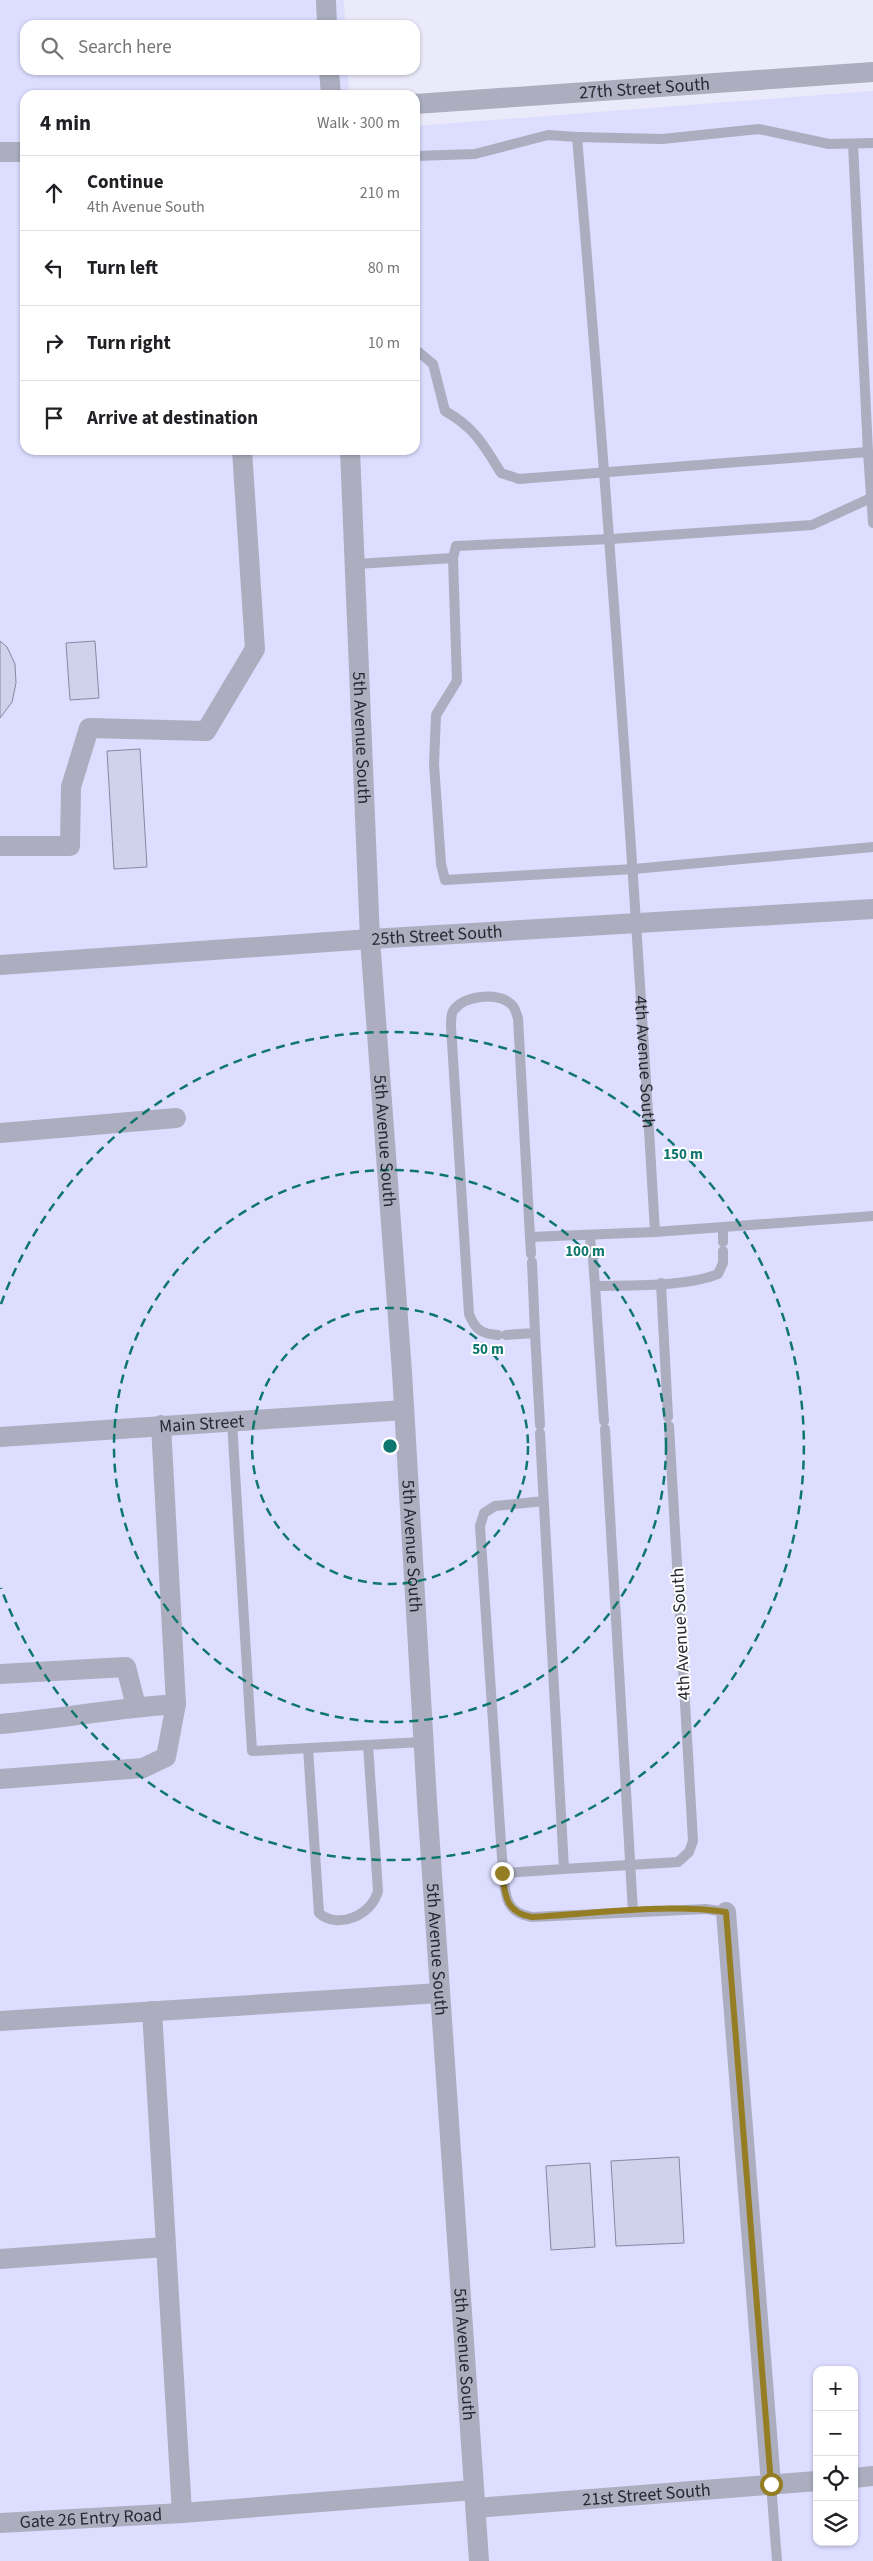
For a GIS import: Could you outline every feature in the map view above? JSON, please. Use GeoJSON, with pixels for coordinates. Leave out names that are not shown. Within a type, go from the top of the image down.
{"type":"FeatureCollection","features":[{"type":"Feature","properties":{"kind":"street"},"geometry":{"type":"LineString","coordinates":[[326,0],[327,20]]}},
{"type":"Feature","properties":{"kind":"street","name":"27th Street South"},"geometry":{"type":"LineString","coordinates":[[420,104],[873,72]]}},
{"type":"Feature","properties":{"kind":"street"},"geometry":{"type":"LineString","coordinates":[[329,75],[330,90]]}},
{"type":"Feature","properties":{"kind":"street"},"geometry":{"type":"LineString","coordinates":[[0,152],[20,152]]}},
{"type":"Feature","properties":{"kind":"street"},"geometry":{"type":"LineString","coordinates":[[0,846],[70,846],[71,787],[89,728],[206,731],[255,649],[242,455]]}},
{"type":"Feature","properties":{"kind":"street","name":"5th Avenue South"},"geometry":{"type":"LineString","coordinates":[[350,455],[370,939],[404,1410],[423,1742],[479,2561]]}},
{"type":"Feature","properties":{"kind":"street","name":"25th Street South"},"geometry":{"type":"LineString","coordinates":[[0,965],[370,939],[873,909]]}},
{"type":"Feature","properties":{"kind":"street"},"geometry":{"type":"LineString","coordinates":[[0,1132],[176,1118]]}},
{"type":"Feature","properties":{"kind":"street","name":"Main Street"},"geometry":{"type":"LineString","coordinates":[[0,1437],[404,1410]]}},
{"type":"Feature","properties":{"kind":"street"},"geometry":{"type":"LineString","coordinates":[[0,1779],[143,1768],[166,1758],[176,1704],[161,1425]]}},
{"type":"Feature","properties":{"kind":"street"},"geometry":{"type":"LineString","coordinates":[[0,1674],[126,1666],[136,1706]]}},
{"type":"Feature","properties":{"kind":"street"},"geometry":{"type":"LineString","coordinates":[[0,1724],[53,1719],[136,1706],[176,1704]]}},
{"type":"Feature","properties":{"kind":"street"},"geometry":{"type":"LineString","coordinates":[[726,1912],[771,2484]]}},
{"type":"Feature","properties":{"kind":"street"},"geometry":{"type":"LineString","coordinates":[[0,2021],[440,1993]]}},
{"type":"Feature","properties":{"kind":"street"},"geometry":{"type":"LineString","coordinates":[[152,2011],[164,2247],[182,2512]]}},
{"type":"Feature","properties":{"kind":"street"},"geometry":{"type":"LineString","coordinates":[[0,2259],[164,2247]]}},
{"type":"Feature","properties":{"kind":"street"},"geometry":{"type":"LineString","coordinates":[[858,2478],[873,2476]]}},
{"type":"Feature","properties":{"kind":"street","name":"21st Street South"},"geometry":{"type":"LineString","coordinates":[[182,2512],[475,2499],[813,2480]]}},
{"type":"Feature","properties":{"kind":"street","name":"Gate 26 Entry Road"},"geometry":{"type":"LineString","coordinates":[[0,2523],[182,2512]]}},
{"type":"Feature","properties":{"kind":"lane"},"geometry":{"type":"LineString","coordinates":[[420,156],[475,154],[548,135],[662,140],[759,129],[828,144],[873,143]]}},
{"type":"Feature","properties":{"kind":"lane","name":"4th Avenue South"},"geometry":{"type":"LineString","coordinates":[[577,137],[611,539],[638,923],[655,1232]]}},
{"type":"Feature","properties":{"kind":"lane"},"geometry":{"type":"LineString","coordinates":[[853,144],[873,523]]}},
{"type":"Feature","properties":{"kind":"lane"},"geometry":{"type":"LineString","coordinates":[[420,353],[433,364],[445,411],[464,421],[482,441],[501,473],[519,479],[868,452]]}},
{"type":"Feature","properties":{"kind":"lane"},"geometry":{"type":"LineString","coordinates":[[872,498],[812,525],[611,539],[456,546],[453,558],[457,681],[436,715],[434,764],[441,864],[445,880],[634,869],[873,847]]}},
{"type":"Feature","properties":{"kind":"lane"},"geometry":{"type":"LineString","coordinates":[[356,564],[453,558]]}},
{"type":"Feature","properties":{"kind":"lane"},"geometry":{"type":"LineString","coordinates":[[535,1333],[484,1334],[474,1327],[469,1314],[451,1026],[452,1012],[463,1001],[483,997],[502,997],[513,1005],[518,1018],[564,1869]]}},
{"type":"Feature","properties":{"kind":"lane"},"geometry":{"type":"LineString","coordinates":[[530,1237],[655,1232],[873,1216]]}},
{"type":"Feature","properties":{"kind":"lane"},"geometry":{"type":"LineString","coordinates":[[595,1286],[706,1279],[718,1274],[723,1263],[723,1227]]}},
{"type":"Feature","properties":{"kind":"lane"},"geometry":{"type":"LineString","coordinates":[[590,1235],[605,1425],[633,1912]]}},
{"type":"Feature","properties":{"kind":"lane","name":"4th Avenue South"},"geometry":{"type":"LineString","coordinates":[[629,1866],[678,1862],[689,1852],[693,1841],[661,1283]]}},
{"type":"Feature","properties":{"kind":"lane"},"geometry":{"type":"LineString","coordinates":[[232,1422],[252,1751],[423,1742]]}},
{"type":"Feature","properties":{"kind":"lane"},"geometry":{"type":"LineString","coordinates":[[544,1501],[495,1506],[484,1512],[480,1526],[502,1873],[509,1904],[518,1915],[532,1917],[706,1909],[726,1912]]}},
{"type":"Feature","properties":{"kind":"lane"},"geometry":{"type":"LineString","coordinates":[[308,1748],[319,1913],[331,1921],[350,1919],[357,1916],[377,1898],[368,1745]]}},
{"type":"Feature","properties":{"kind":"lane"},"geometry":{"type":"LineString","coordinates":[[502,1873],[629,1866]]}},
{"type":"Feature","properties":{"kind":"lane"},"geometry":{"type":"LineString","coordinates":[[771,2484],[777,2561]]}},
{"type":"Feature","properties":{"kind":"shaded area"},"geometry":{"type":"Polygon","coordinates":[[[0,0],[344,0],[345,20],[20,20],[20,75],[348,75],[349,90],[20,90],[20,455],[420,455],[420,126],[873,91],[873,2561],[0,2561],[0,0]]]}},
{"type":"Feature","properties":{"kind":"building"},"geometry":{"type":"Polygon","coordinates":[[[0,641],[7,647],[15,664],[16,683],[12,702],[0,718],[0,641]]]}},
{"type":"Feature","properties":{"kind":"building"},"geometry":{"type":"Polygon","coordinates":[[[95,641],[99,698],[70,700],[66,643],[95,641]]]}},
{"type":"Feature","properties":{"kind":"building"},"geometry":{"type":"Polygon","coordinates":[[[140,749],[147,867],[114,869],[107,751],[140,749]]]}},
{"type":"Feature","properties":{"kind":"building"},"geometry":{"type":"Polygon","coordinates":[[[679,2157],[684,2243],[616,2246],[611,2161],[679,2157]]]}},
{"type":"Feature","properties":{"kind":"building"},"geometry":{"type":"Polygon","coordinates":[[[590,2163],[595,2247],[551,2250],[546,2166],[590,2163]]]}},
{"type":"Feature","properties":{"kind":"route"},"geometry":{"type":"LineString","coordinates":[[502,1873],[509,1904],[518,1915],[532,1917],[706,1909],[726,1912],[771,2484]]}}]}
